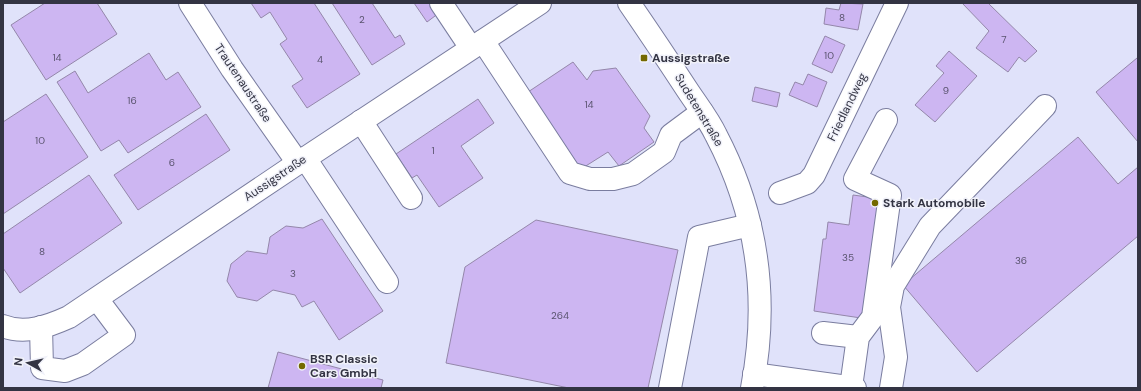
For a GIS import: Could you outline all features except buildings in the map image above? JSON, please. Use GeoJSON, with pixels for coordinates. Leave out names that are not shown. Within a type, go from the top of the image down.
{"type":"FeatureCollection","features":[{"type":"Feature","properties":{"kind":"street","name":"Trautenaustraße"},"geometry":{"type":"LineString","coordinates":[[190,3],[232,69],[301,161],[387,282]]}},
{"type":"Feature","properties":{"kind":"street"},"geometry":{"type":"LineString","coordinates":[[441,3],[477,45],[570,173],[590,179],[613,179],[633,174],[664,152],[671,135],[702,112]]}},
{"type":"Feature","properties":{"kind":"street","name":"Aussigstraße"},"geometry":{"type":"LineString","coordinates":[[3,326],[25,330],[41,327],[69,317],[540,3]]}},
{"type":"Feature","properties":{"kind":"street","name":"Sudetenstraße"},"geometry":{"type":"LineString","coordinates":[[629,3],[716,134],[732,170],[750,225],[760,281],[760,319],[753,381]]}},
{"type":"Feature","properties":{"kind":"street","name":"Friedlandweg"},"geometry":{"type":"LineString","coordinates":[[780,193],[807,183],[814,176],[898,3]]}},
{"type":"Feature","properties":{"kind":"street"},"geometry":{"type":"LineString","coordinates":[[891,388],[896,357],[889,307],[893,286],[930,226],[1045,106]]}},
{"type":"Feature","properties":{"kind":"street"},"geometry":{"type":"LineString","coordinates":[[753,381],[853,388],[858,338],[873,317],[890,195],[855,179],[886,120]]}},
{"type":"Feature","properties":{"kind":"street"},"geometry":{"type":"LineString","coordinates":[[361,121],[411,198]]}},
{"type":"Feature","properties":{"kind":"street"},"geometry":{"type":"LineString","coordinates":[[670,388],[699,237],[750,225]]}},
{"type":"Feature","properties":{"kind":"street"},"geometry":{"type":"LineString","coordinates":[[41,327],[42,368],[65,371],[83,364],[124,335],[97,299]]}},
{"type":"Feature","properties":{"kind":"street"},"geometry":{"type":"LineString","coordinates":[[823,333],[858,338]]}},
{"type":"Feature","properties":{"kind":"place","name":"Aussigstraße"},"geometry":{"type":"Point","coordinates":[644,58]}},
{"type":"Feature","properties":{"kind":"place","name":"Stark Automobile"},"geometry":{"type":"Point","coordinates":[875,203]}},
{"type":"Feature","properties":{"kind":"place","name":"BSR Classic Cars GmbH"},"geometry":{"type":"Point","coordinates":[302,366]}}]}
